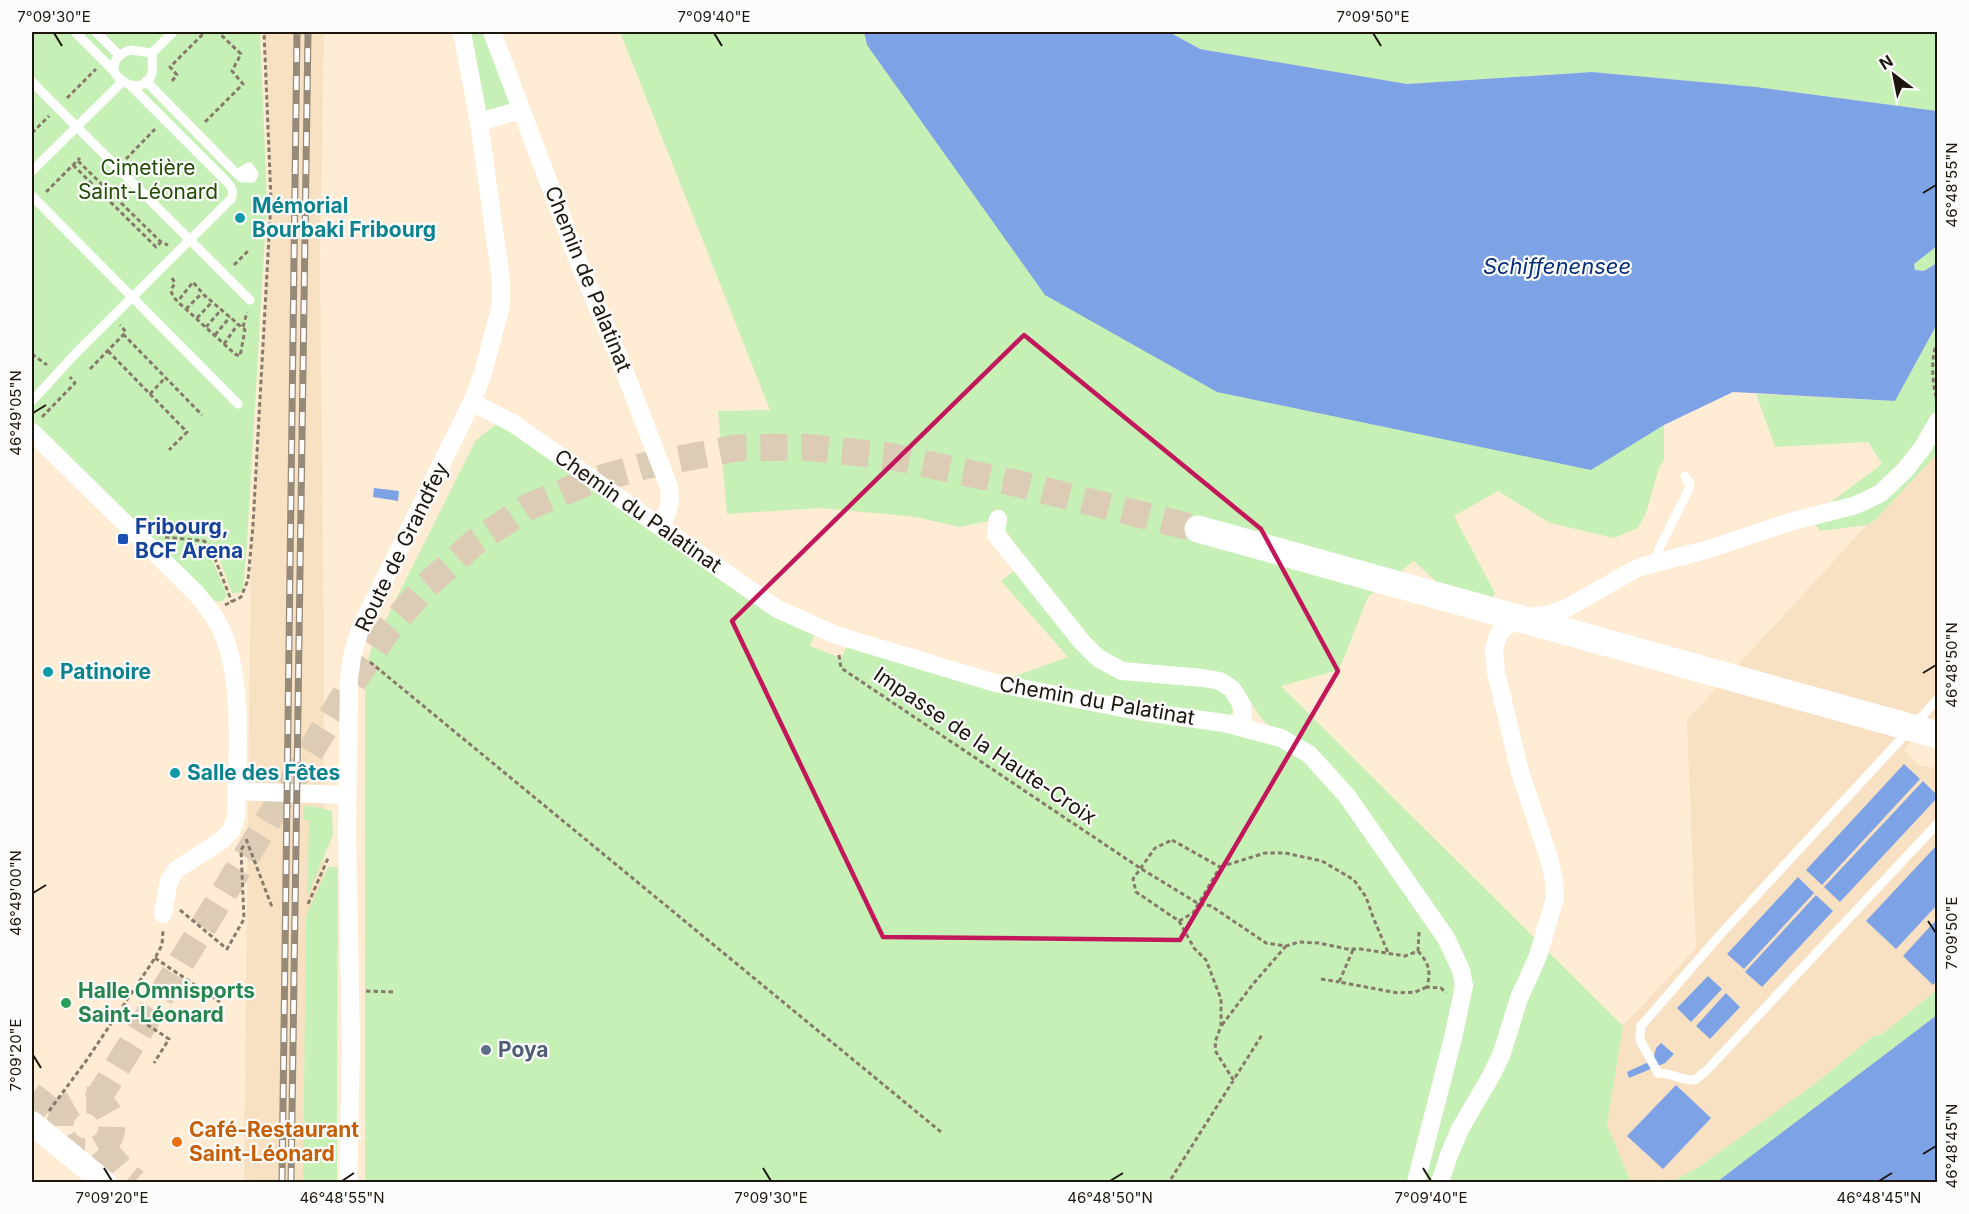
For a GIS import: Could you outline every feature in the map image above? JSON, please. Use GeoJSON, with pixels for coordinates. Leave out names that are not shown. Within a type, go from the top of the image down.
{"type":"FeatureCollection","features":[{"type":"Feature","properties":{"kind":"main road"},"geometry":{"type":"LineString","coordinates":[[1198,529],[1938,735]]}},
{"type":"Feature","properties":{"kind":"main road"},"geometry":{"type":"LineString","coordinates":[[39,1119],[104,1182]]}},
{"type":"Feature","properties":{"kind":"street","name":"Route de Grandfey"},"geometry":{"type":"LineString","coordinates":[[348,1182],[351,1045],[347,795],[349,679],[360,629],[472,402],[483,373],[501,305],[501,280],[479,122],[462,32]]}},
{"type":"Feature","properties":{"kind":"street","name":"Chemin de Palatinat"},"geometry":{"type":"LineString","coordinates":[[492,32],[581,268],[624,370],[669,487],[670,502],[662,528]]}},
{"type":"Feature","properties":{"kind":"street"},"geometry":{"type":"LineString","coordinates":[[479,122],[522,110]]}},
{"type":"Feature","properties":{"kind":"street","name":"Chemin du Palatinat"},"geometry":{"type":"LineString","coordinates":[[472,402],[514,424],[777,609],[836,635],[994,682],[1138,711],[1243,727],[1281,738],[1309,754],[1347,796],[1446,938],[1461,970],[1464,986],[1462,997],[1416,1182]]}},
{"type":"Feature","properties":{"kind":"street"},"geometry":{"type":"LineString","coordinates":[[1440,1182],[1460,1129],[1502,1053],[1519,998],[1538,956],[1555,898],[1549,858],[1520,772],[1496,672],[1494,650],[1503,628],[1510,622],[1567,608],[1632,571],[1706,550],[1793,521],[1853,506],[1874,497],[1894,483],[1906,469],[1923,447],[1938,421]]}},
{"type":"Feature","properties":{"kind":"street"},"geometry":{"type":"LineString","coordinates":[[32,432],[196,593],[208,608],[224,637],[237,688],[236,818],[231,831],[221,842],[176,870],[169,882],[165,906]]}},
{"type":"Feature","properties":{"kind":"street"},"geometry":{"type":"LineString","coordinates":[[998,519],[996,534],[1001,541],[1082,642],[1098,658],[1122,671],[1220,681],[1232,689],[1242,705],[1243,727]]}},
{"type":"Feature","properties":{"kind":"street"},"geometry":{"type":"LineString","coordinates":[[236,791],[347,795]]}},
{"type":"Feature","properties":{"kind":"lane"},"geometry":{"type":"LineString","coordinates":[[32,401],[231,199],[232,190],[224,179],[75,32]]}},
{"type":"Feature","properties":{"kind":"lane"},"geometry":{"type":"LineString","coordinates":[[96,32],[120,55]]}},
{"type":"Feature","properties":{"kind":"lane"},"geometry":{"type":"LineString","coordinates":[[32,171],[76,126],[127,84],[142,84],[146,81],[152,72],[152,52],[173,32]]}},
{"type":"Feature","properties":{"kind":"lane"},"geometry":{"type":"LineString","coordinates":[[114,71],[115,61],[120,55],[131,50],[152,52]]}},
{"type":"Feature","properties":{"kind":"lane"},"geometry":{"type":"LineString","coordinates":[[146,81],[237,174]]}},
{"type":"Feature","properties":{"kind":"lane"},"geometry":{"type":"LineString","coordinates":[[32,82],[250,300]]}},
{"type":"Feature","properties":{"kind":"lane"},"geometry":{"type":"LineString","coordinates":[[34,199],[238,404]]}},
{"type":"Feature","properties":{"kind":"lane"},"geometry":{"type":"LineString","coordinates":[[1658,563],[1659,549],[1689,489],[1690,484],[1685,476]]}},
{"type":"Feature","properties":{"kind":"lane"},"geometry":{"type":"LineString","coordinates":[[1938,699],[1719,936],[1641,1026],[1640,1040],[1658,1073],[1671,1073],[1682,1080],[1695,1080],[1707,1071],[1938,823]]}},
{"type":"Feature","properties":{"kind":"path"},"geometry":{"type":"LineString","coordinates":[[172,81],[177,75],[170,67],[205,32]]}},
{"type":"Feature","properties":{"kind":"path"},"geometry":{"type":"LineString","coordinates":[[196,132],[243,84],[232,71],[241,54],[218,32]]}},
{"type":"Feature","properties":{"kind":"path"},"geometry":{"type":"LineString","coordinates":[[208,608],[221,607],[241,597],[248,580],[271,200],[264,32]]}},
{"type":"Feature","properties":{"kind":"path"},"geometry":{"type":"LineString","coordinates":[[117,168],[165,120]]}},
{"type":"Feature","properties":{"kind":"path"},"geometry":{"type":"LineString","coordinates":[[34,199],[79,159],[161,242],[176,254]]}},
{"type":"Feature","properties":{"kind":"path"},"geometry":{"type":"LineString","coordinates":[[73,165],[156,247],[161,242]]}},
{"type":"Feature","properties":{"kind":"path"},"geometry":{"type":"LineString","coordinates":[[225,275],[250,249]]}},
{"type":"Feature","properties":{"kind":"path"},"geometry":{"type":"LineString","coordinates":[[160,270],[174,280],[171,293],[178,301],[240,356],[245,333],[243,327],[212,302],[193,282],[178,301]]}},
{"type":"Feature","properties":{"kind":"path"},"geometry":{"type":"LineString","coordinates":[[186,309],[202,293]]}},
{"type":"Feature","properties":{"kind":"path"},"geometry":{"type":"LineString","coordinates":[[196,318],[212,302]]}},
{"type":"Feature","properties":{"kind":"path"},"geometry":{"type":"LineString","coordinates":[[206,327],[221,310]]}},
{"type":"Feature","properties":{"kind":"path"},"geometry":{"type":"LineString","coordinates":[[215,335],[230,317]]}},
{"type":"Feature","properties":{"kind":"path"},"geometry":{"type":"LineString","coordinates":[[90,369],[126,332],[112,318]]}},
{"type":"Feature","properties":{"kind":"path"},"geometry":{"type":"LineString","coordinates":[[224,344],[238,324]]}},
{"type":"Feature","properties":{"kind":"path"},"geometry":{"type":"LineString","coordinates":[[123,334],[202,415]]}},
{"type":"Feature","properties":{"kind":"path"},"geometry":{"type":"LineString","coordinates":[[1938,341],[1932,357],[1938,402]]}},
{"type":"Feature","properties":{"kind":"path"},"geometry":{"type":"LineString","coordinates":[[108,351],[187,432],[170,450]]}},
{"type":"Feature","properties":{"kind":"path"},"geometry":{"type":"LineString","coordinates":[[33,357],[54,369],[62,368],[75,383],[42,417]]}},
{"type":"Feature","properties":{"kind":"path"},"geometry":{"type":"LineString","coordinates":[[150,394],[166,378]]}},
{"type":"Feature","properties":{"kind":"path"},"geometry":{"type":"LineString","coordinates":[[164,537],[204,541],[210,546],[232,602]]}},
{"type":"Feature","properties":{"kind":"path","name":"Impasse de la Haute-Croix"},"geometry":{"type":"LineString","coordinates":[[836,635],[841,668],[1199,904],[1211,906],[1266,943],[1286,946]]}},
{"type":"Feature","properties":{"kind":"path"},"geometry":{"type":"LineString","coordinates":[[354,651],[941,1132]]}},
{"type":"Feature","properties":{"kind":"path"},"geometry":{"type":"LineString","coordinates":[[165,906],[227,949],[244,919],[241,850],[246,840]]}},
{"type":"Feature","properties":{"kind":"path"},"geometry":{"type":"LineString","coordinates":[[1220,867],[1172,840],[1155,848],[1133,879],[1136,892],[1179,921],[1194,948],[1206,960],[1221,999],[1221,1026]]}},
{"type":"Feature","properties":{"kind":"path"},"geometry":{"type":"LineString","coordinates":[[1179,921],[1189,917],[1199,904],[1220,867],[1265,853],[1285,854],[1322,861],[1354,880],[1366,897],[1389,955]]}},
{"type":"Feature","properties":{"kind":"path"},"geometry":{"type":"LineString","coordinates":[[252,855],[272,907]]}},
{"type":"Feature","properties":{"kind":"path"},"geometry":{"type":"LineString","coordinates":[[308,904],[328,858]]}},
{"type":"Feature","properties":{"kind":"path"},"geometry":{"type":"LineString","coordinates":[[1422,903],[1415,914],[1420,936],[1418,951],[1428,963],[1431,973],[1426,987]]}},
{"type":"Feature","properties":{"kind":"path"},"geometry":{"type":"LineString","coordinates":[[39,1119],[122,1007],[162,945],[165,906]]}},
{"type":"Feature","properties":{"kind":"path"},"geometry":{"type":"LineString","coordinates":[[1234,1081],[1216,1052],[1215,1041],[1221,1026],[1286,946],[1299,942],[1319,943],[1353,950],[1361,949],[1405,956],[1418,951]]}},
{"type":"Feature","properties":{"kind":"path"},"geometry":{"type":"LineString","coordinates":[[1339,982],[1353,950]]}},
{"type":"Feature","properties":{"kind":"path"},"geometry":{"type":"LineString","coordinates":[[154,958],[220,1002]]}},
{"type":"Feature","properties":{"kind":"path"},"geometry":{"type":"LineString","coordinates":[[1321,979],[1398,993],[1415,992],[1426,987],[1441,988],[1449,995],[1462,997]]}},
{"type":"Feature","properties":{"kind":"path"},"geometry":{"type":"LineString","coordinates":[[350,990],[393,992]]}},
{"type":"Feature","properties":{"kind":"path"},"geometry":{"type":"LineString","coordinates":[[122,1007],[169,1039],[154,1063]]}},
{"type":"Feature","properties":{"kind":"path"},"geometry":{"type":"LineString","coordinates":[[1171,1179],[1262,1035]]}},
{"type":"Feature","properties":{"kind":"highlighted area"},"geometry":{"type":"Polygon","coordinates":[[[1024,335],[1261,529],[1338,671],[1180,940],[883,937],[732,621],[1024,335]]]}},
{"type":"Feature","properties":{"kind":"shaded area"},"geometry":{"type":"Polygon","coordinates":[[[264,32],[324,32],[320,263],[324,648],[325,1182],[244,1182],[251,540],[271,200],[264,32]]]}},
{"type":"Feature","properties":{"kind":"shaded area"},"geometry":{"type":"Polygon","coordinates":[[[1937,454],[1937,990],[1881,1035],[1873,1036],[1816,1083],[1696,1169],[1670,1182],[1631,1182],[1607,1126],[1623,1026],[1696,948],[1687,720],[1867,525],[1877,518],[1937,454]]]}},
{"type":"Feature","properties":{"kind":"green space","name":"Cimetière Saint-Léonard"},"geometry":{"type":"Polygon","coordinates":[[[32,32],[260,32],[267,200],[247,543],[243,589],[239,593],[232,593],[218,556],[212,559],[227,595],[219,602],[214,600],[32,420],[32,32]]]}},
{"type":"Feature","properties":{"kind":"green space"},"geometry":{"type":"Polygon","coordinates":[[[471,32],[484,32],[512,103],[483,113],[471,32]]]}},
{"type":"Feature","properties":{"kind":"green space"},"geometry":{"type":"Polygon","coordinates":[[[620,32],[864,32],[867,45],[1591,469],[1664,425],[1664,460],[1659,468],[1646,513],[1638,528],[1614,538],[1550,523],[1498,491],[1454,516],[1495,593],[1481,623],[1414,561],[1368,597],[1339,670],[1281,686],[1623,1026],[1607,1125],[1631,1182],[365,1182],[365,673],[371,649],[476,440],[499,422],[816,632],[810,646],[841,658],[848,644],[1288,736],[1263,720],[1239,685],[1129,664],[1105,653],[1087,637],[1038,578],[998,519],[959,527],[916,517],[820,508],[727,514],[718,411],[770,410],[620,32]]]}},
{"type":"Feature","properties":{"kind":"green space"},"geometry":{"type":"Polygon","coordinates":[[[1169,32],[1937,32],[1937,111],[1756,87],[1592,72],[1407,84],[1200,49],[1169,32]]]}},
{"type":"Feature","properties":{"kind":"green space"},"geometry":{"type":"Polygon","coordinates":[[[1937,246],[1937,263],[1924,271],[1915,270],[1914,263],[1937,246]]]}},
{"type":"Feature","properties":{"kind":"green space"},"geometry":{"type":"Polygon","coordinates":[[[1937,324],[1937,454],[1877,518],[1867,525],[1820,531],[1811,517],[1882,464],[1868,442],[1775,447],[1756,394],[1895,401],[1937,324]]]}},
{"type":"Feature","properties":{"kind":"green space"},"geometry":{"type":"Polygon","coordinates":[[[1016,569],[1095,661],[1217,688],[1231,700],[1233,712],[1226,717],[1133,704],[1010,678],[1068,657],[1001,581],[1016,569]]]}},
{"type":"Feature","properties":{"kind":"green space"},"geometry":{"type":"Polygon","coordinates":[[[303,806],[332,811],[333,835],[307,897],[309,820],[304,820],[303,806]]]}},
{"type":"Feature","properties":{"kind":"green space"},"geometry":{"type":"Polygon","coordinates":[[[328,867],[338,867],[337,1182],[303,1182],[306,916],[328,867]]]}},
{"type":"Feature","properties":{"kind":"green space"},"geometry":{"type":"Polygon","coordinates":[[[1937,990],[1937,1015],[1717,1182],[1670,1182],[1696,1169],[1816,1083],[1873,1036],[1881,1035],[1937,990]]]}},
{"type":"Feature","properties":{"kind":"water","name":"Schiffenensee"},"geometry":{"type":"Polygon","coordinates":[[[864,32],[1169,32],[1200,49],[1407,84],[1592,72],[1756,87],[1937,111],[1937,246],[1914,264],[1915,270],[1924,271],[1937,263],[1937,324],[1895,401],[1733,392],[1664,425],[1591,470],[1217,392],[1045,295],[867,45],[864,32]]]}},
{"type":"Feature","properties":{"kind":"water"},"geometry":{"type":"Polygon","coordinates":[[[374,488],[399,491],[398,501],[373,497],[374,488]]]}},
{"type":"Feature","properties":{"kind":"water"},"geometry":{"type":"Polygon","coordinates":[[[1904,764],[1920,779],[1822,885],[1806,870],[1904,764]]]}},
{"type":"Feature","properties":{"kind":"water"},"geometry":{"type":"Polygon","coordinates":[[[1923,781],[1937,795],[1937,798],[1840,902],[1824,887],[1923,781]]]}},
{"type":"Feature","properties":{"kind":"water"},"geometry":{"type":"Polygon","coordinates":[[[1937,845],[1937,905],[1896,949],[1866,921],[1937,845]]]}},
{"type":"Feature","properties":{"kind":"water"},"geometry":{"type":"Polygon","coordinates":[[[1798,877],[1814,893],[1744,969],[1727,954],[1798,877]]]}},
{"type":"Feature","properties":{"kind":"water"},"geometry":{"type":"Polygon","coordinates":[[[1816,895],[1833,911],[1762,987],[1745,972],[1816,895]]]}},
{"type":"Feature","properties":{"kind":"water"},"geometry":{"type":"Polygon","coordinates":[[[1937,919],[1937,980],[1933,985],[1903,956],[1937,919]]]}},
{"type":"Feature","properties":{"kind":"water"},"geometry":{"type":"Polygon","coordinates":[[[1708,976],[1722,989],[1691,1022],[1677,1008],[1708,976]]]}},
{"type":"Feature","properties":{"kind":"water"},"geometry":{"type":"Polygon","coordinates":[[[1726,993],[1740,1007],[1710,1039],[1696,1026],[1726,993]]]}},
{"type":"Feature","properties":{"kind":"water"},"geometry":{"type":"Polygon","coordinates":[[[1937,1015],[1937,1182],[1717,1182],[1747,1159],[1937,1015]]]}},
{"type":"Feature","properties":{"kind":"water"},"geometry":{"type":"Polygon","coordinates":[[[1661,1043],[1674,1054],[1665,1063],[1629,1078],[1627,1072],[1653,1060],[1656,1048],[1661,1043]]]}},
{"type":"Feature","properties":{"kind":"water"},"geometry":{"type":"Polygon","coordinates":[[[1676,1085],[1711,1118],[1663,1169],[1627,1136],[1676,1085]]]}},
{"type":"Feature","properties":{"kind":"pier"},"geometry":{"type":"Polygon","coordinates":[[[1934,717],[1937,718],[1938,761],[1931,768],[1918,765],[1904,750],[1934,717]]]}},
{"type":"Feature","properties":{"kind":"tunnel"},"geometry":{"type":"LineString","coordinates":[[96,1102],[354,680],[389,628],[427,585],[475,542],[528,507],[588,482],[644,466],[736,448],[804,447],[889,456],[1019,484],[1198,529]]}},
{"type":"Feature","properties":{"kind":"tunnel"},"geometry":{"type":"LineString","coordinates":[[32,1094],[61,1117]]}},
{"type":"Feature","properties":{"kind":"tunnel"},"geometry":{"type":"LineString","coordinates":[[81,1100],[91,1100],[105,1107],[112,1126],[105,1145],[91,1152],[81,1152],[71,1148],[64,1141],[60,1131],[60,1121],[64,1111],[71,1104],[81,1100]]}},
{"type":"Feature","properties":{"kind":"tunnel"},"geometry":{"type":"LineString","coordinates":[[102,1147],[135,1182]]}},
{"type":"Feature","properties":{"kind":"railway"},"geometry":{"type":"LineString","coordinates":[[282,1182],[297,32]]}},
{"type":"Feature","properties":{"kind":"railway"},"geometry":{"type":"LineString","coordinates":[[291,1182],[308,32]]}},
{"type":"Feature","properties":{"kind":"place","name":"Mémorial Bourbaki Fribourg"},"geometry":{"type":"Point","coordinates":[240,218]}},
{"type":"Feature","properties":{"kind":"place","name":"Fribourg, BCF Arena"},"geometry":{"type":"Point","coordinates":[123,539]}},
{"type":"Feature","properties":{"kind":"place","name":"Patinoire"},"geometry":{"type":"Point","coordinates":[48,672]}},
{"type":"Feature","properties":{"kind":"place","name":"Salle des Fêtes"},"geometry":{"type":"Point","coordinates":[175,773]}},
{"type":"Feature","properties":{"kind":"place","name":"Halle Omnisports Saint-Léonard"},"geometry":{"type":"Point","coordinates":[66,1003]}},
{"type":"Feature","properties":{"kind":"place","name":"Poya"},"geometry":{"type":"Point","coordinates":[486,1050]}},
{"type":"Feature","properties":{"kind":"place","name":"Café-Restaurant Saint-Léonard"},"geometry":{"type":"Point","coordinates":[177,1142]}}]}
